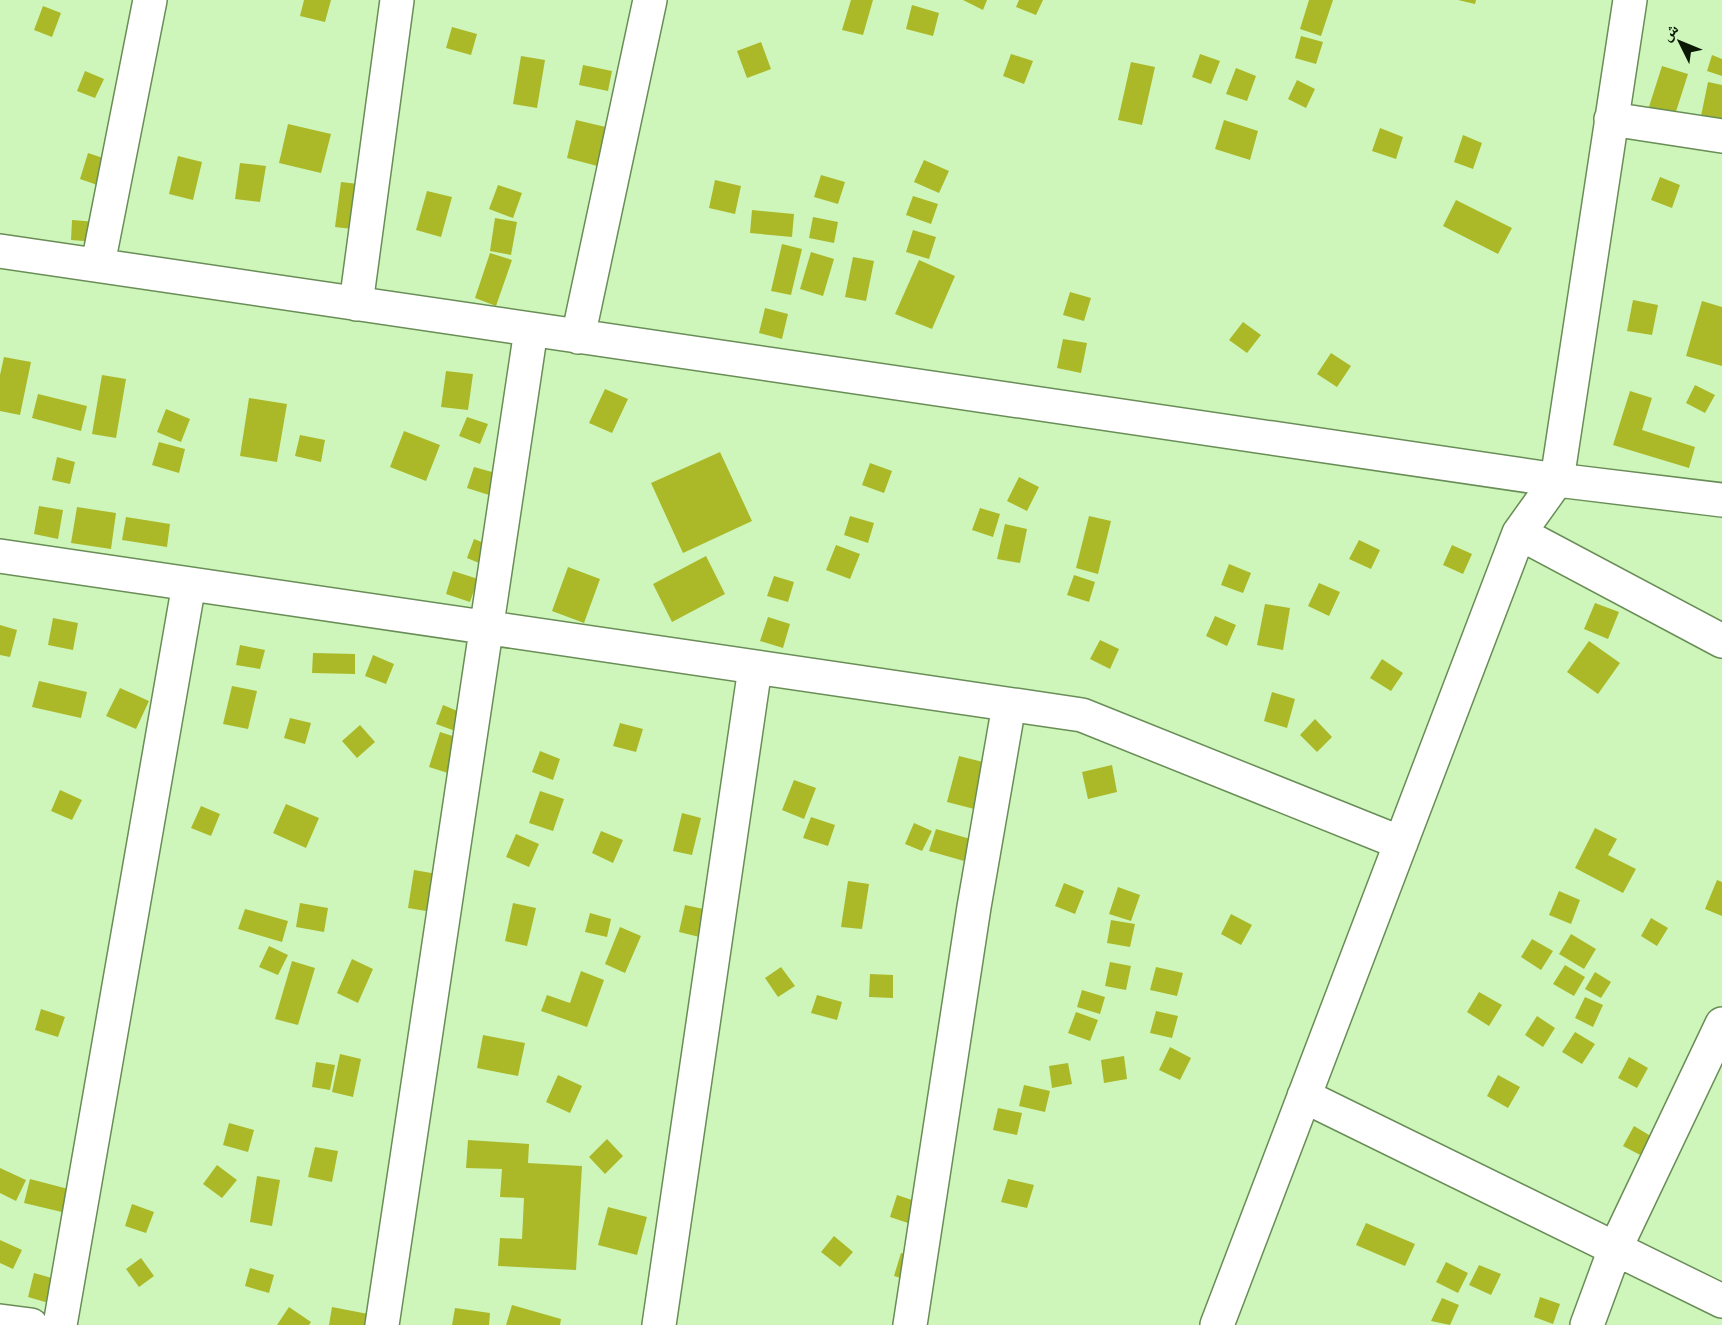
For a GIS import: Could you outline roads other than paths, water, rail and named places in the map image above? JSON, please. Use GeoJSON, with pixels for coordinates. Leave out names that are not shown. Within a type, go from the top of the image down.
{"type":"FeatureCollection","features":[{"type":"Feature","properties":{"kind":"street"},"geometry":{"type":"LineString","coordinates":[[98,264],[150,0]]}},
{"type":"Feature","properties":{"kind":"street"},"geometry":{"type":"LineString","coordinates":[[356,304],[397,0]]}},
{"type":"Feature","properties":{"kind":"street"},"geometry":{"type":"LineString","coordinates":[[578,337],[650,0]]}},
{"type":"Feature","properties":{"kind":"street"},"geometry":{"type":"LineString","coordinates":[[1216,1325],[1519,533],[1557,480],[1630,0]]}},
{"type":"Feature","properties":{"kind":"street"},"geometry":{"type":"LineString","coordinates":[[1611,119],[1722,136]]}},
{"type":"Feature","properties":{"kind":"street"},"geometry":{"type":"LineString","coordinates":[[0,251],[1557,480],[1722,500]]}},
{"type":"Feature","properties":{"kind":"street"},"geometry":{"type":"LineString","coordinates":[[382,1325],[531,330]]}},
{"type":"Feature","properties":{"kind":"street"},"geometry":{"type":"LineString","coordinates":[[1519,533],[1722,641]]}},
{"type":"Feature","properties":{"kind":"street"},"geometry":{"type":"LineString","coordinates":[[0,556],[1082,715],[1401,843]]}},
{"type":"Feature","properties":{"kind":"street"},"geometry":{"type":"LineString","coordinates":[[60,1325],[189,584]]}},
{"type":"Feature","properties":{"kind":"street"},"geometry":{"type":"LineString","coordinates":[[659,1325],[756,668]]}},
{"type":"Feature","properties":{"kind":"street"},"geometry":{"type":"LineString","coordinates":[[910,1325],[974,907],[1009,705]]}},
{"type":"Feature","properties":{"kind":"street"},"geometry":{"type":"LineString","coordinates":[[1587,1325],[1615,1249],[1722,1024]]}},
{"type":"Feature","properties":{"kind":"street"},"geometry":{"type":"LineString","coordinates":[[1304,1096],[1722,1301]]}},
{"type":"Feature","properties":{"kind":"street"},"geometry":{"type":"LineString","coordinates":[[0,1321],[31,1325]]}}]}
